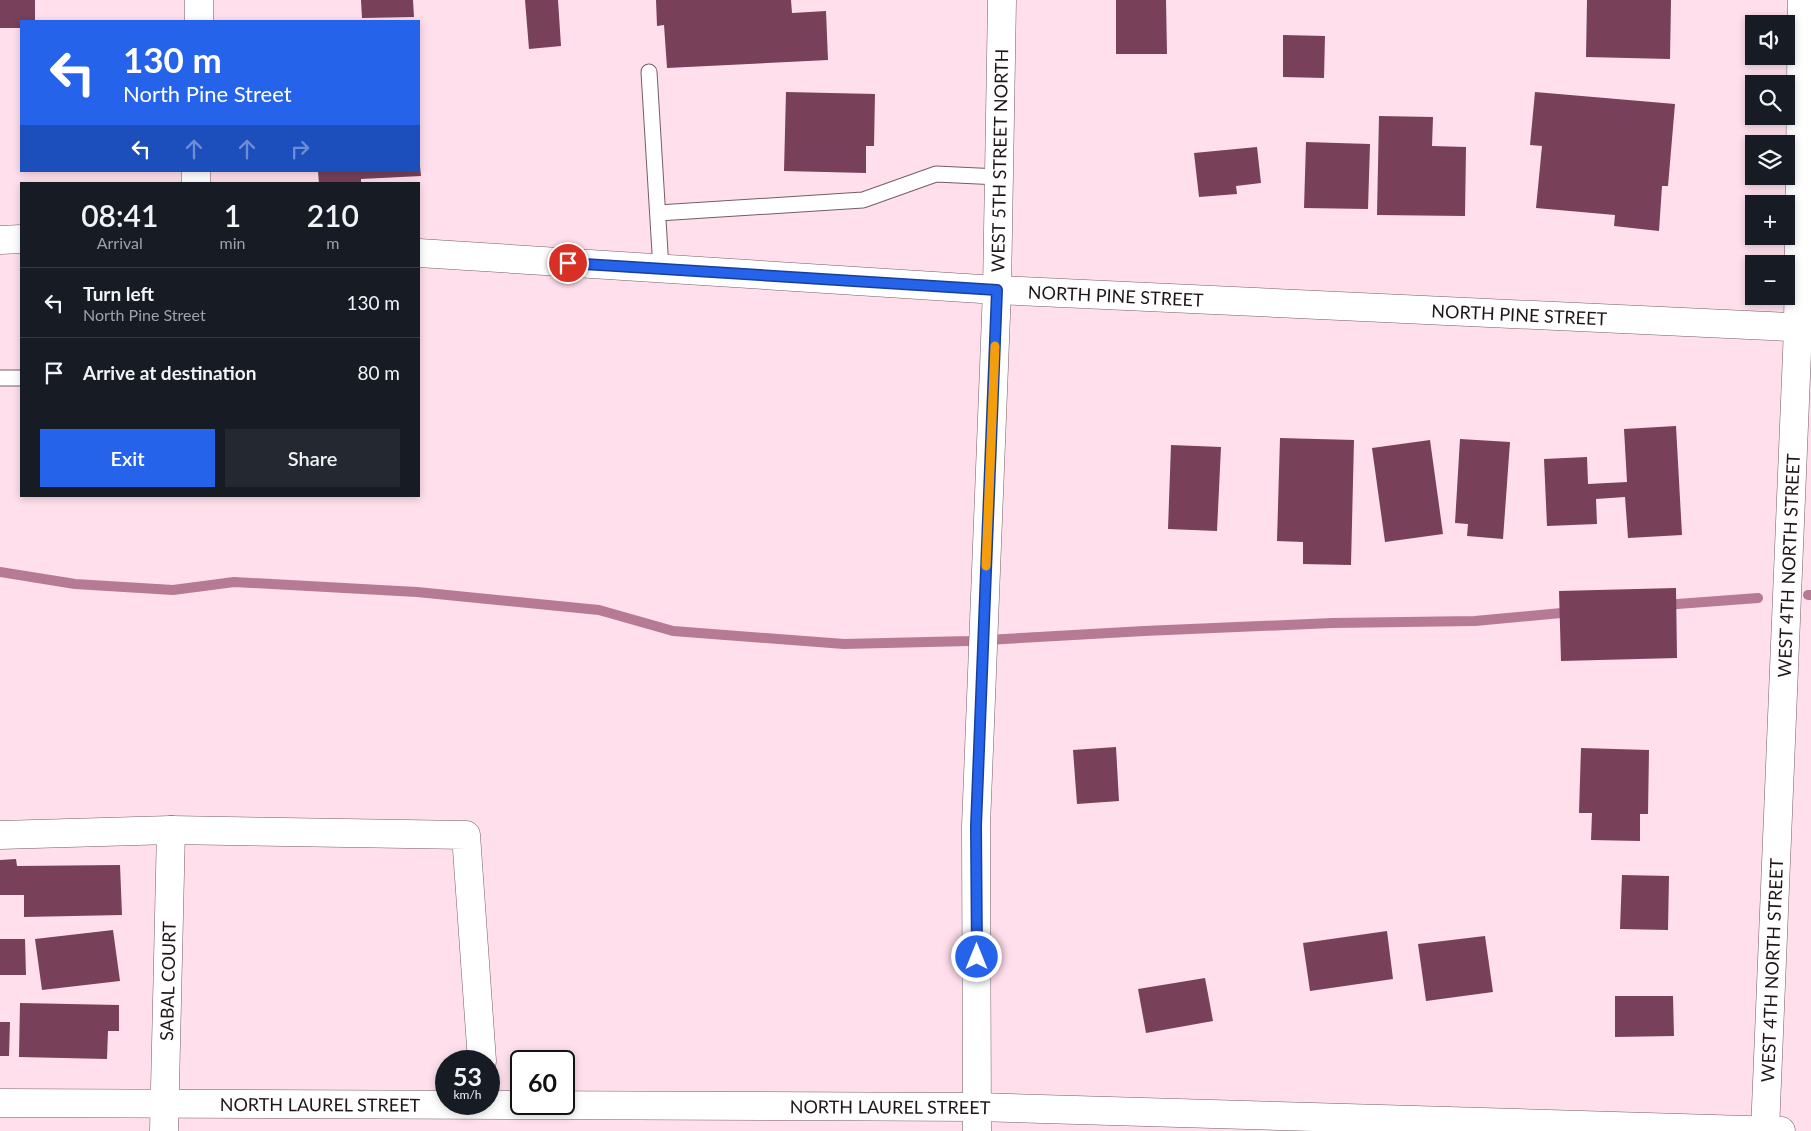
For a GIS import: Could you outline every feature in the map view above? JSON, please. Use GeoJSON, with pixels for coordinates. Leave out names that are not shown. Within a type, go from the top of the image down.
{"type":"FeatureCollection","features":[{"type":"Feature","properties":{"kind":"street"},"geometry":{"type":"LineString","coordinates":[[199,0],[199,20]]}},
{"type":"Feature","properties":{"kind":"street","name":"WEST 5TH STREET NORTH"},"geometry":{"type":"LineString","coordinates":[[977,1119],[976,826],[997,290],[1002,0]]}},
{"type":"Feature","properties":{"kind":"street","name":"WEST 4TH NORTH STREET"},"geometry":{"type":"LineString","coordinates":[[1764,1131],[1804,328],[1807,38],[1802,0]]}},
{"type":"Feature","properties":{"kind":"street"},"geometry":{"type":"LineString","coordinates":[[0,240],[20,240]]}},
{"type":"Feature","properties":{"kind":"street","name":"NORTH PINE STREET"},"geometry":{"type":"LineString","coordinates":[[420,253],[997,290],[1804,328]]}},
{"type":"Feature","properties":{"kind":"street"},"geometry":{"type":"LineString","coordinates":[[0,835],[171,830],[466,834],[481,1050]]}},
{"type":"Feature","properties":{"kind":"street","name":"SABAL COURT"},"geometry":{"type":"LineString","coordinates":[[164,1131],[171,830]]}},
{"type":"Feature","properties":{"kind":"street","name":"NORTH LAUREL STREET"},"geometry":{"type":"LineString","coordinates":[[0,1103],[435,1104]]}},
{"type":"Feature","properties":{"kind":"street","name":"NORTH LAUREL STREET"},"geometry":{"type":"LineString","coordinates":[[500,1104],[977,1119],[1781,1131]]}},
{"type":"Feature","properties":{"kind":"lane"},"geometry":{"type":"LineString","coordinates":[[649,72],[661,269]]}},
{"type":"Feature","properties":{"kind":"lane"},"geometry":{"type":"LineString","coordinates":[[658,213],[862,200],[936,174],[999,177]]}},
{"type":"Feature","properties":{"kind":"lane"},"geometry":{"type":"LineString","coordinates":[[0,378],[20,378]]}},
{"type":"Feature","properties":{"kind":"building"},"geometry":{"type":"Polygon","coordinates":[[[0,0],[35,0],[35,20],[20,20],[20,28],[0,28],[0,0]]]}},
{"type":"Feature","properties":{"kind":"building"},"geometry":{"type":"Polygon","coordinates":[[[361,0],[413,0],[414,17],[362,18],[361,0]]]}},
{"type":"Feature","properties":{"kind":"building"},"geometry":{"type":"Polygon","coordinates":[[[525,0],[558,0],[561,46],[529,49],[525,0]]]}},
{"type":"Feature","properties":{"kind":"building"},"geometry":{"type":"Polygon","coordinates":[[[656,0],[791,0],[792,13],[826,11],[828,60],[667,68],[664,25],[657,26],[656,0]]]}},
{"type":"Feature","properties":{"kind":"building"},"geometry":{"type":"Polygon","coordinates":[[[1116,0],[1166,0],[1167,54],[1116,54],[1116,0]]]}},
{"type":"Feature","properties":{"kind":"building"},"geometry":{"type":"Polygon","coordinates":[[[1587,0],[1671,0],[1670,59],[1586,57],[1587,0]]]}},
{"type":"Feature","properties":{"kind":"building"},"geometry":{"type":"Polygon","coordinates":[[[1283,35],[1325,36],[1324,78],[1283,77],[1283,35]]]}},
{"type":"Feature","properties":{"kind":"building"},"geometry":{"type":"Polygon","coordinates":[[[786,92],[875,94],[874,146],[866,146],[866,173],[784,171],[786,92]]]}},
{"type":"Feature","properties":{"kind":"building"},"geometry":{"type":"Polygon","coordinates":[[[1535,92],[1675,104],[1668,186],[1662,186],[1659,231],[1614,226],[1615,215],[1536,208],[1542,146],[1530,145],[1535,92]]]}},
{"type":"Feature","properties":{"kind":"building"},"geometry":{"type":"Polygon","coordinates":[[[1379,116],[1433,117],[1432,146],[1466,147],[1465,216],[1377,215],[1379,116]]]}},
{"type":"Feature","properties":{"kind":"building"},"geometry":{"type":"Polygon","coordinates":[[[1306,142],[1370,144],[1368,209],[1304,208],[1306,142]]]}},
{"type":"Feature","properties":{"kind":"building"},"geometry":{"type":"Polygon","coordinates":[[[1257,147],[1261,183],[1236,186],[1237,194],[1199,197],[1194,153],[1257,147]]]}},
{"type":"Feature","properties":{"kind":"building"},"geometry":{"type":"Polygon","coordinates":[[[420,166],[421,176],[361,179],[361,182],[319,182],[318,172],[420,172],[420,166]]]}},
{"type":"Feature","properties":{"kind":"building"},"geometry":{"type":"Polygon","coordinates":[[[1676,426],[1682,535],[1628,538],[1625,497],[1596,499],[1597,524],[1547,526],[1544,459],[1587,457],[1588,484],[1627,482],[1624,429],[1676,426]]]}},
{"type":"Feature","properties":{"kind":"building"},"geometry":{"type":"Polygon","coordinates":[[[1280,438],[1354,440],[1351,565],[1303,564],[1303,542],[1277,541],[1280,438]]]}},
{"type":"Feature","properties":{"kind":"building"},"geometry":{"type":"Polygon","coordinates":[[[1460,439],[1510,442],[1503,539],[1467,536],[1468,524],[1455,523],[1460,439]]]}},
{"type":"Feature","properties":{"kind":"building"},"geometry":{"type":"Polygon","coordinates":[[[1430,440],[1443,534],[1385,542],[1372,448],[1430,440]]]}},
{"type":"Feature","properties":{"kind":"building"},"geometry":{"type":"Polygon","coordinates":[[[1171,445],[1221,447],[1217,531],[1168,529],[1171,445]]]}},
{"type":"Feature","properties":{"kind":"building"},"geometry":{"type":"Polygon","coordinates":[[[1676,588],[1677,658],[1561,661],[1559,591],[1676,588]]]}},
{"type":"Feature","properties":{"kind":"building"},"geometry":{"type":"Polygon","coordinates":[[[1116,747],[1119,801],[1077,804],[1073,750],[1116,747]]]}},
{"type":"Feature","properties":{"kind":"building"},"geometry":{"type":"Polygon","coordinates":[[[1581,748],[1649,750],[1648,814],[1640,814],[1640,841],[1591,840],[1592,813],[1579,813],[1581,748]]]}},
{"type":"Feature","properties":{"kind":"building"},"geometry":{"type":"Polygon","coordinates":[[[16,859],[17,866],[120,865],[122,915],[24,917],[24,895],[0,895],[0,860],[16,859]]]}},
{"type":"Feature","properties":{"kind":"building"},"geometry":{"type":"Polygon","coordinates":[[[1622,875],[1669,876],[1668,930],[1620,929],[1622,875]]]}},
{"type":"Feature","properties":{"kind":"building"},"geometry":{"type":"Polygon","coordinates":[[[113,930],[120,981],[42,990],[35,939],[113,930]]]}},
{"type":"Feature","properties":{"kind":"building"},"geometry":{"type":"Polygon","coordinates":[[[1387,931],[1393,979],[1310,991],[1303,943],[1387,931]]]}},
{"type":"Feature","properties":{"kind":"building"},"geometry":{"type":"Polygon","coordinates":[[[1485,936],[1493,992],[1426,1001],[1418,944],[1485,936]]]}},
{"type":"Feature","properties":{"kind":"building"},"geometry":{"type":"Polygon","coordinates":[[[0,939],[25,939],[26,975],[0,975],[0,939]]]}},
{"type":"Feature","properties":{"kind":"building"},"geometry":{"type":"Polygon","coordinates":[[[1205,978],[1213,1021],[1146,1033],[1138,989],[1205,978]]]}},
{"type":"Feature","properties":{"kind":"building"},"geometry":{"type":"Polygon","coordinates":[[[1615,996],[1673,996],[1674,1036],[1615,1037],[1615,996]]]}},
{"type":"Feature","properties":{"kind":"building"},"geometry":{"type":"Polygon","coordinates":[[[20,1003],[119,1005],[119,1031],[108,1031],[107,1059],[19,1057],[20,1003]]]}},
{"type":"Feature","properties":{"kind":"building"},"geometry":{"type":"Polygon","coordinates":[[[0,1022],[10,1022],[9,1056],[0,1056],[0,1022]]]}},
{"type":"Feature","properties":{"kind":"waterway"},"geometry":{"type":"LineString","coordinates":[[0,572],[75,584],[173,590],[234,582],[417,592],[599,610],[673,631],[844,644],[969,641],[1332,623],[1475,621],[1572,612]]}},
{"type":"Feature","properties":{"kind":"waterway"},"geometry":{"type":"LineString","coordinates":[[1664,605],[1758,598]]}},
{"type":"Feature","properties":{"kind":"slow traffic"},"geometry":{"type":"LineString","coordinates":[[986,566],[995,346]]}},
{"type":"Feature","properties":{"kind":"route"},"geometry":{"type":"LineString","coordinates":[[568,263],[997,290],[976,826],[977,957]]}}]}
